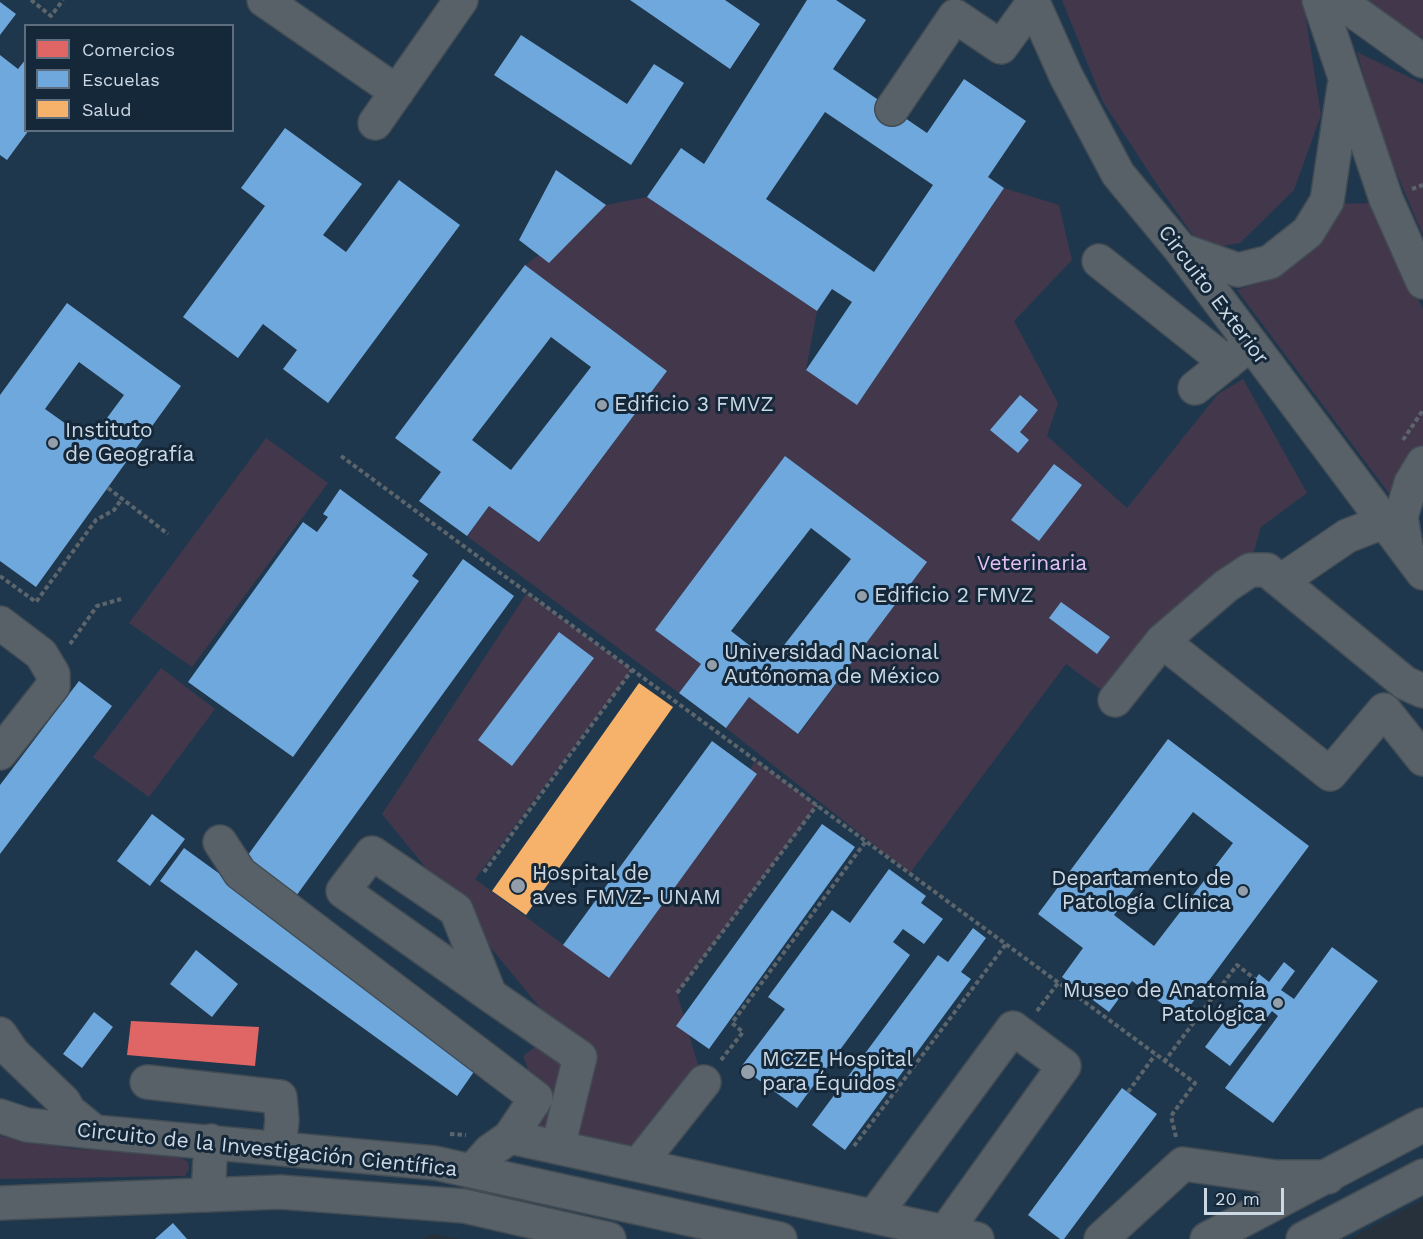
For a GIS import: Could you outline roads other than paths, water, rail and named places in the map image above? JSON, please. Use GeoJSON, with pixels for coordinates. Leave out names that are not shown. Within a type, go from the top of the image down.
{"type":"FeatureCollection","features":[{"type":"Feature","properties":{"kind":"street"},"geometry":{"type":"LineString","coordinates":[[264,0],[397,92]]}},
{"type":"Feature","properties":{"kind":"street"},"geometry":{"type":"LineString","coordinates":[[375,123],[461,0]]}},
{"type":"Feature","properties":{"kind":"street"},"geometry":{"type":"LineString","coordinates":[[1318,0],[1344,82],[1386,199],[1423,282]]}},
{"type":"Feature","properties":{"kind":"street"},"geometry":{"type":"LineString","coordinates":[[1338,0],[1423,61]]}},
{"type":"Feature","properties":{"kind":"street"},"geometry":{"type":"LineString","coordinates":[[1359,0],[1423,44]]}},
{"type":"Feature","properties":{"kind":"street"},"geometry":{"type":"LineString","coordinates":[[892,109],[955,16],[1001,47],[1033,2]]}},
{"type":"Feature","properties":{"kind":"street","name":"Circuito Exterior"},"geometry":{"type":"LineString","coordinates":[[1033,2],[1066,76],[1118,174],[1181,250],[1239,353],[1383,522],[1415,563]]}},
{"type":"Feature","properties":{"kind":"street"},"geometry":{"type":"LineString","coordinates":[[1181,250],[1238,270],[1270,262],[1308,232],[1327,201],[1344,82]]}},
{"type":"Feature","properties":{"kind":"street"},"geometry":{"type":"LineString","coordinates":[[1099,261],[1239,353],[1195,388]]}},
{"type":"Feature","properties":{"kind":"street"},"geometry":{"type":"LineString","coordinates":[[1415,563],[1401,518],[1411,483],[1423,464]]}},
{"type":"Feature","properties":{"kind":"street"},"geometry":{"type":"LineString","coordinates":[[1281,581],[1347,536],[1383,522]]}},
{"type":"Feature","properties":{"kind":"street"},"geometry":{"type":"LineString","coordinates":[[1115,700],[1162,640],[1226,586],[1250,570],[1267,570],[1414,687],[1384,710],[1329,774],[1162,640]]}},
{"type":"Feature","properties":{"kind":"street"},"geometry":{"type":"LineString","coordinates":[[0,623],[41,654],[53,674],[53,686],[0,753]]}},
{"type":"Feature","properties":{"kind":"street"},"geometry":{"type":"LineString","coordinates":[[1384,710],[1423,759]]}},
{"type":"Feature","properties":{"kind":"street"},"geometry":{"type":"LineString","coordinates":[[220,842],[240,873],[536,1098],[510,1137],[490,1151],[480,1162],[478,1172]]}},
{"type":"Feature","properties":{"kind":"street"},"geometry":{"type":"LineString","coordinates":[[490,995],[456,910],[372,853],[343,891],[490,995],[580,1057],[558,1147]]}},
{"type":"Feature","properties":{"kind":"street"},"geometry":{"type":"LineString","coordinates":[[873,1216],[1013,1028],[1064,1066],[945,1232]]}},
{"type":"Feature","properties":{"kind":"street"},"geometry":{"type":"LineString","coordinates":[[0,1034],[13,1053],[64,1102],[69,1112],[95,1132]]}},
{"type":"Feature","properties":{"kind":"street"},"geometry":{"type":"LineString","coordinates":[[147,1082],[280,1097],[282,1120],[279,1148]]}},
{"type":"Feature","properties":{"kind":"street"},"geometry":{"type":"LineString","coordinates":[[639,1164],[704,1082]]}},
{"type":"Feature","properties":{"kind":"street","name":"Circuito de la Investigación Científica"},"geometry":{"type":"LineString","coordinates":[[0,1116],[27,1125],[435,1163],[780,1239]]}},
{"type":"Feature","properties":{"kind":"street"},"geometry":{"type":"LineString","coordinates":[[1207,1239],[1423,1125]]}},
{"type":"Feature","properties":{"kind":"street"},"geometry":{"type":"LineString","coordinates":[[510,1137],[977,1239]]}},
{"type":"Feature","properties":{"kind":"street"},"geometry":{"type":"LineString","coordinates":[[208,1195],[211,1141]]}},
{"type":"Feature","properties":{"kind":"street"},"geometry":{"type":"LineString","coordinates":[[1101,1239],[1183,1164],[1276,1177],[1337,1172]]}},
{"type":"Feature","properties":{"kind":"street"},"geometry":{"type":"LineString","coordinates":[[1337,1172],[1364,1207]]}},
{"type":"Feature","properties":{"kind":"street"},"geometry":{"type":"LineString","coordinates":[[1303,1239],[1423,1176]]}},
{"type":"Feature","properties":{"kind":"street","name":"Circuito de la Investigación Científica"},"geometry":{"type":"LineString","coordinates":[[0,1203],[280,1192],[464,1206],[609,1239]]}},
{"type":"Feature","properties":{"kind":"place","name":"Edificio 3 FMVZ"},"geometry":{"type":"Point","coordinates":[602,405]}},
{"type":"Feature","properties":{"kind":"place","name":"Instituto de Geografía"},"geometry":{"type":"Point","coordinates":[53,443]}},
{"type":"Feature","properties":{"kind":"place","name":"Edificio 2 FMVZ"},"geometry":{"type":"Point","coordinates":[862,596]}},
{"type":"Feature","properties":{"kind":"place","name":"Universidad Nacional Autónoma de México"},"geometry":{"type":"Point","coordinates":[712,665]}},
{"type":"Feature","properties":{"kind":"place","name":"Hospital de aves FMVZ- UNAM"},"geometry":{"type":"Point","coordinates":[518,886]}},
{"type":"Feature","properties":{"kind":"place","name":"Departamento de Patología Clínica"},"geometry":{"type":"Point","coordinates":[1243,891]}},
{"type":"Feature","properties":{"kind":"place","name":"Museo de Anatomía Patológica"},"geometry":{"type":"Point","coordinates":[1278,1003]}},
{"type":"Feature","properties":{"kind":"place","name":"MCZE Hospital para Équidos"},"geometry":{"type":"Point","coordinates":[748,1072]}},
{"type":"Feature","properties":{"kind":"park label","name":"Veterinaria"},"geometry":{"type":"Point","coordinates":[1032,564]}}]}
